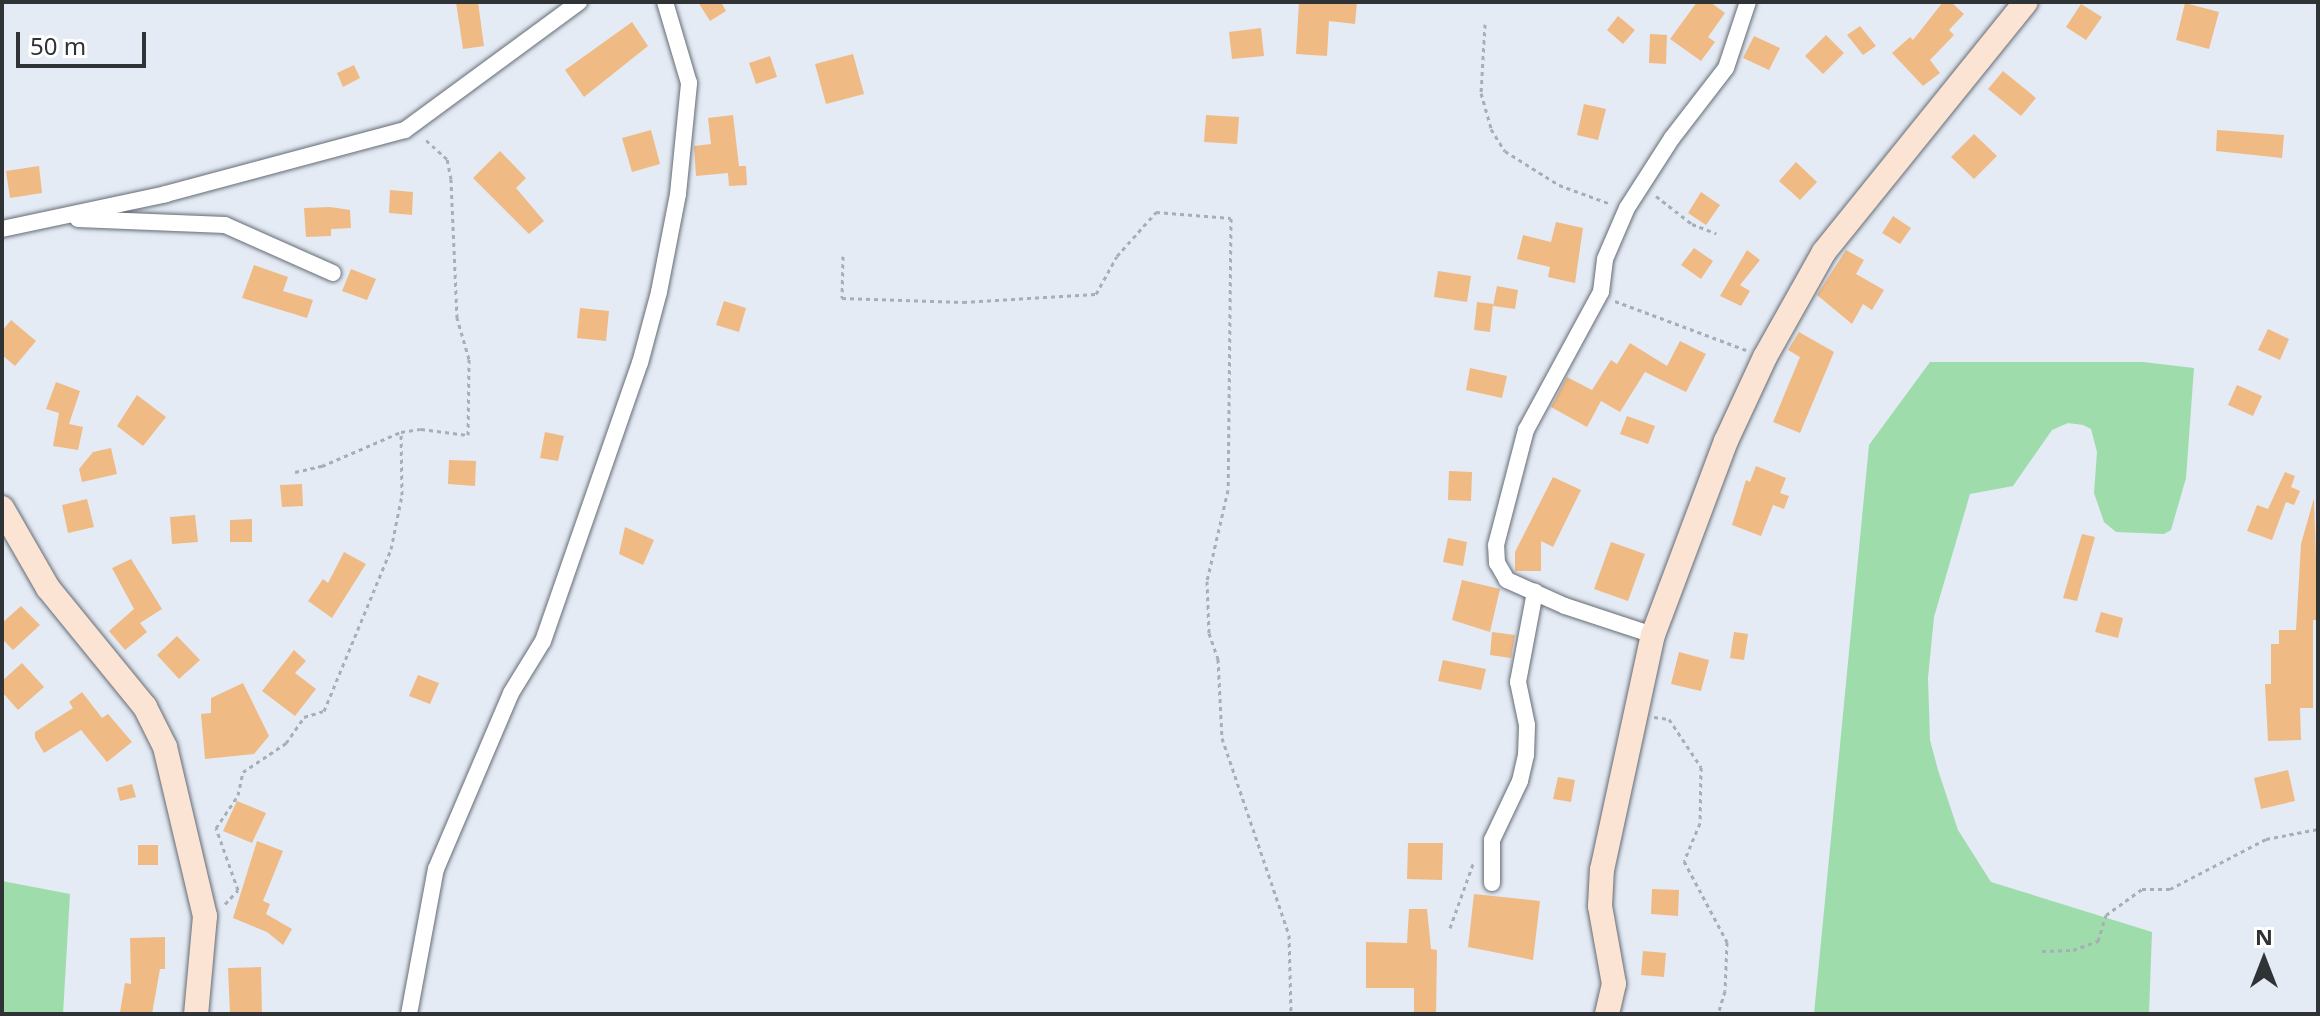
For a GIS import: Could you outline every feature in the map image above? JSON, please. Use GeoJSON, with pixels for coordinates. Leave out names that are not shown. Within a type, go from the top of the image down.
{"type":"FeatureCollection","features":[{"type":"Feature","properties":{"kind":"street"},"geometry":{"type":"LineString","coordinates":[[2,229],[57,218],[405,130],[579,2]]}},
{"type":"Feature","properties":{"kind":"street"},"geometry":{"type":"LineString","coordinates":[[409,1014],[436,869],[511,693],[543,641],[631,390],[659,292],[678,194],[689,83],[665,2]]}},
{"type":"Feature","properties":{"kind":"street"},"geometry":{"type":"LineString","coordinates":[[1653,635],[1507,580],[1497,563],[1496,545],[1526,430],[1601,292],[1605,259],[1627,208],[1647,174],[1726,68],[1748,2]]}},
{"type":"Feature","properties":{"kind":"street"},"geometry":{"type":"LineString","coordinates":[[1607,1014],[1614,984],[1600,906],[1602,870],[1653,635],[1696,514],[1765,357],[1824,252],[2026,2]]}},
{"type":"Feature","properties":{"kind":"street"},"geometry":{"type":"LineString","coordinates":[[57,218],[225,225],[333,273]]}},
{"type":"Feature","properties":{"kind":"street"},"geometry":{"type":"LineString","coordinates":[[2,508],[71,620],[145,707],[178,785],[205,916],[196,1014]]}},
{"type":"Feature","properties":{"kind":"street"},"geometry":{"type":"LineString","coordinates":[[1492,883],[1492,840],[1520,781],[1526,755],[1527,725],[1518,682],[1535,592]]}},
{"type":"Feature","properties":{"kind":"path"},"geometry":{"type":"LineString","coordinates":[[1485,24],[1481,93],[1491,129],[1505,151],[1559,185],[1627,208]]}},
{"type":"Feature","properties":{"kind":"path"},"geometry":{"type":"LineString","coordinates":[[295,472],[322,466],[401,432],[421,429],[468,435],[469,377],[457,318],[447,159],[432,141],[405,130]]}},
{"type":"Feature","properties":{"kind":"path"},"geometry":{"type":"LineString","coordinates":[[1647,174],[1654,195],[1667,199],[1692,224],[1716,233]]}},
{"type":"Feature","properties":{"kind":"path"},"geometry":{"type":"LineString","coordinates":[[843,256],[842,298],[963,302],[1096,294],[1117,256],[1156,212],[1231,218],[1228,490],[1207,581],[1209,633],[1218,659],[1222,738],[1289,935],[1291,1014]]}},
{"type":"Feature","properties":{"kind":"path"},"geometry":{"type":"LineString","coordinates":[[1601,292],[1765,357]]}},
{"type":"Feature","properties":{"kind":"path"},"geometry":{"type":"LineString","coordinates":[[205,916],[238,890],[216,828],[238,795],[243,772],[286,743],[304,717],[324,711],[368,609],[391,549],[402,495],[401,432]]}},
{"type":"Feature","properties":{"kind":"path"},"geometry":{"type":"LineString","coordinates":[[1634,715],[1669,719],[1701,767],[1700,823],[1684,861],[1727,942],[1725,991],[1718,1014]]}},
{"type":"Feature","properties":{"kind":"path"},"geometry":{"type":"LineString","coordinates":[[2042,951],[2073,950],[2098,941],[2106,915],[2142,889],[2170,889],[2266,839],[2318,829]]}},
{"type":"Feature","properties":{"kind":"path"},"geometry":{"type":"LineString","coordinates":[[1450,928],[1462,883],[1492,840]]}},
{"type":"Feature","properties":{"kind":"green space"},"geometry":{"type":"Polygon","coordinates":[[[1930,362],[2143,362],[2194,368],[2186,478],[2171,530],[2164,534],[2116,532],[2104,522],[2094,493],[2097,452],[2091,429],[2068,423],[2052,430],[2013,486],[1970,494],[1934,617],[1928,678],[1930,740],[1938,770],[1958,830],[1991,882],[2152,932],[2149,1014],[1814,1014],[1869,445],[1930,362]]]}},
{"type":"Feature","properties":{"kind":"green space"},"geometry":{"type":"Polygon","coordinates":[[[2,881],[70,894],[63,1014],[2,1014],[2,881]]]}},
{"type":"Feature","properties":{"kind":"building"},"geometry":{"type":"Polygon","coordinates":[[[456,2],[478,2],[484,46],[463,49],[456,2]]]}},
{"type":"Feature","properties":{"kind":"building"},"geometry":{"type":"Polygon","coordinates":[[[698,2],[721,2],[726,11],[710,21],[698,2]]]}},
{"type":"Feature","properties":{"kind":"building"},"geometry":{"type":"Polygon","coordinates":[[[1299,2],[1357,2],[1355,24],[1329,21],[1327,56],[1296,54],[1299,2]]]}},
{"type":"Feature","properties":{"kind":"building"},"geometry":{"type":"Polygon","coordinates":[[[1697,2],[1710,2],[1725,13],[1708,37],[1715,42],[1701,61],[1670,39],[1697,2]]]}},
{"type":"Feature","properties":{"kind":"building"},"geometry":{"type":"Polygon","coordinates":[[[1943,2],[1951,2],[1964,14],[1949,30],[1954,35],[1930,60],[1940,73],[1923,86],[1892,53],[1910,37],[1913,40],[1943,2]]]}},
{"type":"Feature","properties":{"kind":"building"},"geometry":{"type":"Polygon","coordinates":[[[2185,3],[2219,12],[2209,49],[2176,40],[2185,3]]]}},
{"type":"Feature","properties":{"kind":"building"},"geometry":{"type":"Polygon","coordinates":[[[2081,4],[2102,17],[2086,40],[2066,27],[2081,4]]]}},
{"type":"Feature","properties":{"kind":"building"},"geometry":{"type":"Polygon","coordinates":[[[1618,16],[1635,30],[1623,44],[1607,30],[1618,16]]]}},
{"type":"Feature","properties":{"kind":"building"},"geometry":{"type":"Polygon","coordinates":[[[632,22],[648,46],[584,97],[565,70],[632,22]]]}},
{"type":"Feature","properties":{"kind":"building"},"geometry":{"type":"Polygon","coordinates":[[[1860,26],[1876,46],[1863,55],[1847,35],[1860,26]]]}},
{"type":"Feature","properties":{"kind":"building"},"geometry":{"type":"Polygon","coordinates":[[[1261,28],[1264,56],[1232,59],[1229,32],[1261,28]]]}},
{"type":"Feature","properties":{"kind":"building"},"geometry":{"type":"Polygon","coordinates":[[[1650,34],[1667,35],[1666,64],[1649,63],[1650,34]]]}},
{"type":"Feature","properties":{"kind":"building"},"geometry":{"type":"Polygon","coordinates":[[[1826,35],[1844,53],[1823,74],[1805,56],[1826,35]]]}},
{"type":"Feature","properties":{"kind":"building"},"geometry":{"type":"Polygon","coordinates":[[[1754,36],[1780,48],[1769,70],[1743,58],[1754,36]]]}},
{"type":"Feature","properties":{"kind":"building"},"geometry":{"type":"Polygon","coordinates":[[[853,54],[864,94],[826,104],[815,64],[853,54]]]}},
{"type":"Feature","properties":{"kind":"building"},"geometry":{"type":"Polygon","coordinates":[[[770,56],[777,77],[756,84],[749,63],[770,56]]]}},
{"type":"Feature","properties":{"kind":"building"},"geometry":{"type":"Polygon","coordinates":[[[354,65],[360,78],[343,87],[337,73],[354,65]]]}},
{"type":"Feature","properties":{"kind":"building"},"geometry":{"type":"Polygon","coordinates":[[[2003,71],[2036,98],[2021,116],[1988,89],[2003,71]]]}},
{"type":"Feature","properties":{"kind":"building"},"geometry":{"type":"Polygon","coordinates":[[[1584,104],[1606,109],[1598,140],[1577,135],[1584,104]]]}},
{"type":"Feature","properties":{"kind":"building"},"geometry":{"type":"Polygon","coordinates":[[[733,115],[739,166],[746,166],[747,185],[729,186],[728,173],[696,176],[694,146],[711,144],[708,118],[733,115]]]}},
{"type":"Feature","properties":{"kind":"building"},"geometry":{"type":"Polygon","coordinates":[[[1206,115],[1239,117],[1237,144],[1204,142],[1206,115]]]}},
{"type":"Feature","properties":{"kind":"building"},"geometry":{"type":"Polygon","coordinates":[[[651,130],[660,164],[632,172],[622,138],[651,130]]]}},
{"type":"Feature","properties":{"kind":"building"},"geometry":{"type":"Polygon","coordinates":[[[2217,130],[2284,135],[2282,158],[2216,151],[2217,130]]]}},
{"type":"Feature","properties":{"kind":"building"},"geometry":{"type":"Polygon","coordinates":[[[1974,134],[1997,156],[1974,179],[1951,157],[1974,134]]]}},
{"type":"Feature","properties":{"kind":"building"},"geometry":{"type":"Polygon","coordinates":[[[500,151],[526,178],[516,188],[544,221],[529,234],[473,178],[500,151]]]}},
{"type":"Feature","properties":{"kind":"building"},"geometry":{"type":"Polygon","coordinates":[[[1796,162],[1817,182],[1800,200],[1779,181],[1796,162]]]}},
{"type":"Feature","properties":{"kind":"building"},"geometry":{"type":"Polygon","coordinates":[[[39,166],[42,193],[10,198],[6,171],[39,166]]]}},
{"type":"Feature","properties":{"kind":"building"},"geometry":{"type":"Polygon","coordinates":[[[390,190],[413,192],[412,215],[389,213],[390,190]]]}},
{"type":"Feature","properties":{"kind":"building"},"geometry":{"type":"Polygon","coordinates":[[[1701,192],[1720,205],[1706,225],[1688,213],[1701,192]]]}},
{"type":"Feature","properties":{"kind":"building"},"geometry":{"type":"Polygon","coordinates":[[[304,208],[350,210],[351,228],[331,229],[331,236],[306,237],[304,208]]]}},
{"type":"Feature","properties":{"kind":"building"},"geometry":{"type":"Polygon","coordinates":[[[1893,216],[1911,228],[1900,244],[1882,233],[1893,216]]]}},
{"type":"Feature","properties":{"kind":"building"},"geometry":{"type":"Polygon","coordinates":[[[1556,222],[1583,228],[1575,283],[1548,277],[1550,267],[1517,259],[1523,235],[1551,242],[1556,222]]]}},
{"type":"Feature","properties":{"kind":"building"},"geometry":{"type":"Polygon","coordinates":[[[1694,248],[1713,261],[1701,279],[1681,265],[1694,248]]]}},
{"type":"Feature","properties":{"kind":"building"},"geometry":{"type":"Polygon","coordinates":[[[1747,250],[1760,260],[1740,285],[1750,291],[1741,306],[1720,296],[1747,250]]]}},
{"type":"Feature","properties":{"kind":"building"},"geometry":{"type":"Polygon","coordinates":[[[1846,250],[1864,260],[1856,274],[1884,290],[1872,310],[1863,304],[1852,324],[1817,295],[1846,250]]]}},
{"type":"Feature","properties":{"kind":"building"},"geometry":{"type":"Polygon","coordinates":[[[254,265],[288,277],[283,291],[313,300],[307,318],[242,298],[254,265]]]}},
{"type":"Feature","properties":{"kind":"building"},"geometry":{"type":"Polygon","coordinates":[[[351,269],[376,279],[367,300],[342,291],[351,269]]]}},
{"type":"Feature","properties":{"kind":"building"},"geometry":{"type":"Polygon","coordinates":[[[1438,271],[1471,276],[1467,302],[1434,297],[1438,271]]]}},
{"type":"Feature","properties":{"kind":"building"},"geometry":{"type":"Polygon","coordinates":[[[1497,286],[1518,290],[1515,309],[1493,306],[1497,286]]]}},
{"type":"Feature","properties":{"kind":"building"},"geometry":{"type":"Polygon","coordinates":[[[724,301],[746,308],[739,332],[716,325],[724,301]]]}},
{"type":"Feature","properties":{"kind":"building"},"geometry":{"type":"Polygon","coordinates":[[[1477,302],[1493,304],[1490,332],[1474,330],[1477,302]]]}},
{"type":"Feature","properties":{"kind":"building"},"geometry":{"type":"Polygon","coordinates":[[[580,308],[609,311],[606,341],[577,338],[580,308]]]}},
{"type":"Feature","properties":{"kind":"building"},"geometry":{"type":"Polygon","coordinates":[[[11,320],[36,341],[15,366],[2,355],[2,331],[11,320]]]}},
{"type":"Feature","properties":{"kind":"building"},"geometry":{"type":"Polygon","coordinates":[[[2268,329],[2289,339],[2280,360],[2258,350],[2268,329]]]}},
{"type":"Feature","properties":{"kind":"building"},"geometry":{"type":"Polygon","coordinates":[[[1799,332],[1834,352],[1800,433],[1773,422],[1800,357],[1788,350],[1799,332]]]}},
{"type":"Feature","properties":{"kind":"building"},"geometry":{"type":"Polygon","coordinates":[[[1680,341],[1706,354],[1686,392],[1645,372],[1620,412],[1601,401],[1587,427],[1551,407],[1567,377],[1592,390],[1611,360],[1617,364],[1630,343],[1667,366],[1680,341]]]}},
{"type":"Feature","properties":{"kind":"building"},"geometry":{"type":"Polygon","coordinates":[[[1470,368],[1507,376],[1502,398],[1466,390],[1470,368]]]}},
{"type":"Feature","properties":{"kind":"building"},"geometry":{"type":"Polygon","coordinates":[[[56,382],[80,391],[69,424],[83,427],[78,450],[53,446],[59,413],[46,409],[56,382]]]}},
{"type":"Feature","properties":{"kind":"building"},"geometry":{"type":"Polygon","coordinates":[[[2237,385],[2262,396],[2253,416],[2228,405],[2237,385]]]}},
{"type":"Feature","properties":{"kind":"building"},"geometry":{"type":"Polygon","coordinates":[[[137,395],[166,417],[143,446],[117,426],[137,395]]]}},
{"type":"Feature","properties":{"kind":"building"},"geometry":{"type":"Polygon","coordinates":[[[1627,416],[1655,426],[1648,444],[1620,434],[1627,416]]]}},
{"type":"Feature","properties":{"kind":"building"},"geometry":{"type":"Polygon","coordinates":[[[545,432],[564,436],[558,461],[540,458],[545,432]]]}},
{"type":"Feature","properties":{"kind":"building"},"geometry":{"type":"Polygon","coordinates":[[[111,448],[117,474],[82,482],[79,469],[93,452],[111,448]]]}},
{"type":"Feature","properties":{"kind":"building"},"geometry":{"type":"Polygon","coordinates":[[[449,460],[476,461],[475,486],[448,484],[449,460]]]}},
{"type":"Feature","properties":{"kind":"building"},"geometry":{"type":"Polygon","coordinates":[[[1756,466],[1786,478],[1780,493],[1789,496],[1784,509],[1773,505],[1761,536],[1732,525],[1746,480],[1750,482],[1756,466]]]}},
{"type":"Feature","properties":{"kind":"building"},"geometry":{"type":"Polygon","coordinates":[[[1449,471],[1472,472],[1471,501],[1448,500],[1449,471]]]}},
{"type":"Feature","properties":{"kind":"building"},"geometry":{"type":"Polygon","coordinates":[[[2285,472],[2295,476],[2291,487],[2300,491],[2294,505],[2286,502],[2272,540],[2247,531],[2257,505],[2268,509],[2285,472]]]}},
{"type":"Feature","properties":{"kind":"building"},"geometry":{"type":"Polygon","coordinates":[[[1553,477],[1581,490],[1553,547],[1541,541],[1541,571],[1515,571],[1515,552],[1553,477]]]}},
{"type":"Feature","properties":{"kind":"building"},"geometry":{"type":"Polygon","coordinates":[[[302,484],[303,506],[282,507],[280,485],[302,484]]]}},
{"type":"Feature","properties":{"kind":"building"},"geometry":{"type":"Polygon","coordinates":[[[2314,498],[2318,620],[2313,620],[2313,708],[2300,708],[2301,740],[2268,741],[2265,684],[2271,684],[2271,644],[2279,644],[2279,630],[2296,630],[2301,544],[2314,498]]]}},
{"type":"Feature","properties":{"kind":"building"},"geometry":{"type":"Polygon","coordinates":[[[87,499],[94,527],[68,533],[62,505],[87,499]]]}},
{"type":"Feature","properties":{"kind":"building"},"geometry":{"type":"Polygon","coordinates":[[[195,515],[198,542],[172,544],[170,517],[195,515]]]}},
{"type":"Feature","properties":{"kind":"building"},"geometry":{"type":"Polygon","coordinates":[[[252,519],[252,542],[230,542],[230,520],[252,519]]]}},
{"type":"Feature","properties":{"kind":"building"},"geometry":{"type":"Polygon","coordinates":[[[625,527],[654,540],[643,565],[619,554],[625,527]]]}},
{"type":"Feature","properties":{"kind":"building"},"geometry":{"type":"Polygon","coordinates":[[[2082,534],[2095,537],[2077,601],[2063,598],[2082,534]]]}},
{"type":"Feature","properties":{"kind":"building"},"geometry":{"type":"Polygon","coordinates":[[[1448,538],[1467,542],[1463,566],[1443,562],[1448,538]]]}},
{"type":"Feature","properties":{"kind":"building"},"geometry":{"type":"Polygon","coordinates":[[[1611,542],[1645,554],[1628,601],[1594,589],[1611,542]]]}},
{"type":"Feature","properties":{"kind":"building"},"geometry":{"type":"Polygon","coordinates":[[[344,552],[366,564],[332,618],[308,601],[323,579],[328,583],[344,552]]]}},
{"type":"Feature","properties":{"kind":"building"},"geometry":{"type":"Polygon","coordinates":[[[131,559],[162,609],[140,623],[147,632],[125,650],[109,631],[134,609],[112,568],[131,559]]]}},
{"type":"Feature","properties":{"kind":"building"},"geometry":{"type":"Polygon","coordinates":[[[1462,580],[1500,589],[1490,632],[1452,620],[1462,580]]]}},
{"type":"Feature","properties":{"kind":"building"},"geometry":{"type":"Polygon","coordinates":[[[21,606],[40,625],[13,650],[2,639],[2,623],[21,606]]]}},
{"type":"Feature","properties":{"kind":"building"},"geometry":{"type":"Polygon","coordinates":[[[2101,612],[2123,618],[2118,638],[2095,632],[2101,612]]]}},
{"type":"Feature","properties":{"kind":"building"},"geometry":{"type":"Polygon","coordinates":[[[1492,632],[1515,635],[1511,658],[1490,655],[1492,632]]]}},
{"type":"Feature","properties":{"kind":"building"},"geometry":{"type":"Polygon","coordinates":[[[1734,632],[1748,634],[1744,660],[1730,658],[1734,632]]]}},
{"type":"Feature","properties":{"kind":"building"},"geometry":{"type":"Polygon","coordinates":[[[177,636],[200,660],[179,679],[157,655],[177,636]]]}},
{"type":"Feature","properties":{"kind":"building"},"geometry":{"type":"Polygon","coordinates":[[[294,650],[306,661],[295,673],[316,689],[295,716],[262,691],[294,650]]]}},
{"type":"Feature","properties":{"kind":"building"},"geometry":{"type":"Polygon","coordinates":[[[1679,652],[1709,660],[1701,691],[1671,684],[1679,652]]]}},
{"type":"Feature","properties":{"kind":"building"},"geometry":{"type":"Polygon","coordinates":[[[1443,660],[1486,669],[1481,690],[1438,681],[1443,660]]]}},
{"type":"Feature","properties":{"kind":"building"},"geometry":{"type":"Polygon","coordinates":[[[22,663],[44,687],[18,710],[2,692],[2,681],[22,663]]]}},
{"type":"Feature","properties":{"kind":"building"},"geometry":{"type":"Polygon","coordinates":[[[418,675],[439,683],[430,704],[409,696],[418,675]]]}},
{"type":"Feature","properties":{"kind":"building"},"geometry":{"type":"Polygon","coordinates":[[[243,683],[269,736],[254,754],[205,759],[201,714],[211,713],[211,698],[243,683]]]}},
{"type":"Feature","properties":{"kind":"building"},"geometry":{"type":"Polygon","coordinates":[[[82,692],[102,718],[108,714],[132,742],[107,762],[81,730],[44,753],[35,738],[35,732],[73,708],[69,702],[82,692]]]}},
{"type":"Feature","properties":{"kind":"building"},"geometry":{"type":"Polygon","coordinates":[[[2288,770],[2295,801],[2261,809],[2254,778],[2288,770]]]}},
{"type":"Feature","properties":{"kind":"building"},"geometry":{"type":"Polygon","coordinates":[[[1558,777],[1575,780],[1571,802],[1553,799],[1558,777]]]}},
{"type":"Feature","properties":{"kind":"building"},"geometry":{"type":"Polygon","coordinates":[[[132,784],[136,797],[120,801],[117,788],[132,784]]]}},
{"type":"Feature","properties":{"kind":"building"},"geometry":{"type":"Polygon","coordinates":[[[237,801],[266,813],[252,843],[223,831],[237,801]]]}},
{"type":"Feature","properties":{"kind":"building"},"geometry":{"type":"Polygon","coordinates":[[[257,841],[283,851],[263,901],[270,904],[266,914],[292,929],[283,945],[267,932],[233,918],[257,841]]]}},
{"type":"Feature","properties":{"kind":"building"},"geometry":{"type":"Polygon","coordinates":[[[1408,843],[1443,843],[1442,880],[1407,879],[1408,843]]]}},
{"type":"Feature","properties":{"kind":"building"},"geometry":{"type":"Polygon","coordinates":[[[138,845],[158,845],[158,865],[138,865],[138,845]]]}},
{"type":"Feature","properties":{"kind":"building"},"geometry":{"type":"Polygon","coordinates":[[[1652,889],[1679,890],[1678,916],[1651,914],[1652,889]]]}},
{"type":"Feature","properties":{"kind":"building"},"geometry":{"type":"Polygon","coordinates":[[[1474,894],[1540,901],[1533,960],[1468,947],[1474,894]]]}},
{"type":"Feature","properties":{"kind":"building"},"geometry":{"type":"Polygon","coordinates":[[[1409,909],[1427,909],[1431,949],[1437,950],[1436,1014],[1414,1013],[1414,988],[1366,988],[1366,942],[1407,943],[1409,909]]]}},
{"type":"Feature","properties":{"kind":"building"},"geometry":{"type":"Polygon","coordinates":[[[165,937],[165,969],[160,969],[152,1014],[120,1012],[125,983],[131,984],[130,938],[165,937]]]}},
{"type":"Feature","properties":{"kind":"building"},"geometry":{"type":"Polygon","coordinates":[[[1643,951],[1666,953],[1664,977],[1641,975],[1643,951]]]}},
{"type":"Feature","properties":{"kind":"building"},"geometry":{"type":"Polygon","coordinates":[[[261,967],[262,1014],[230,1014],[228,968],[261,967]]]}}]}
